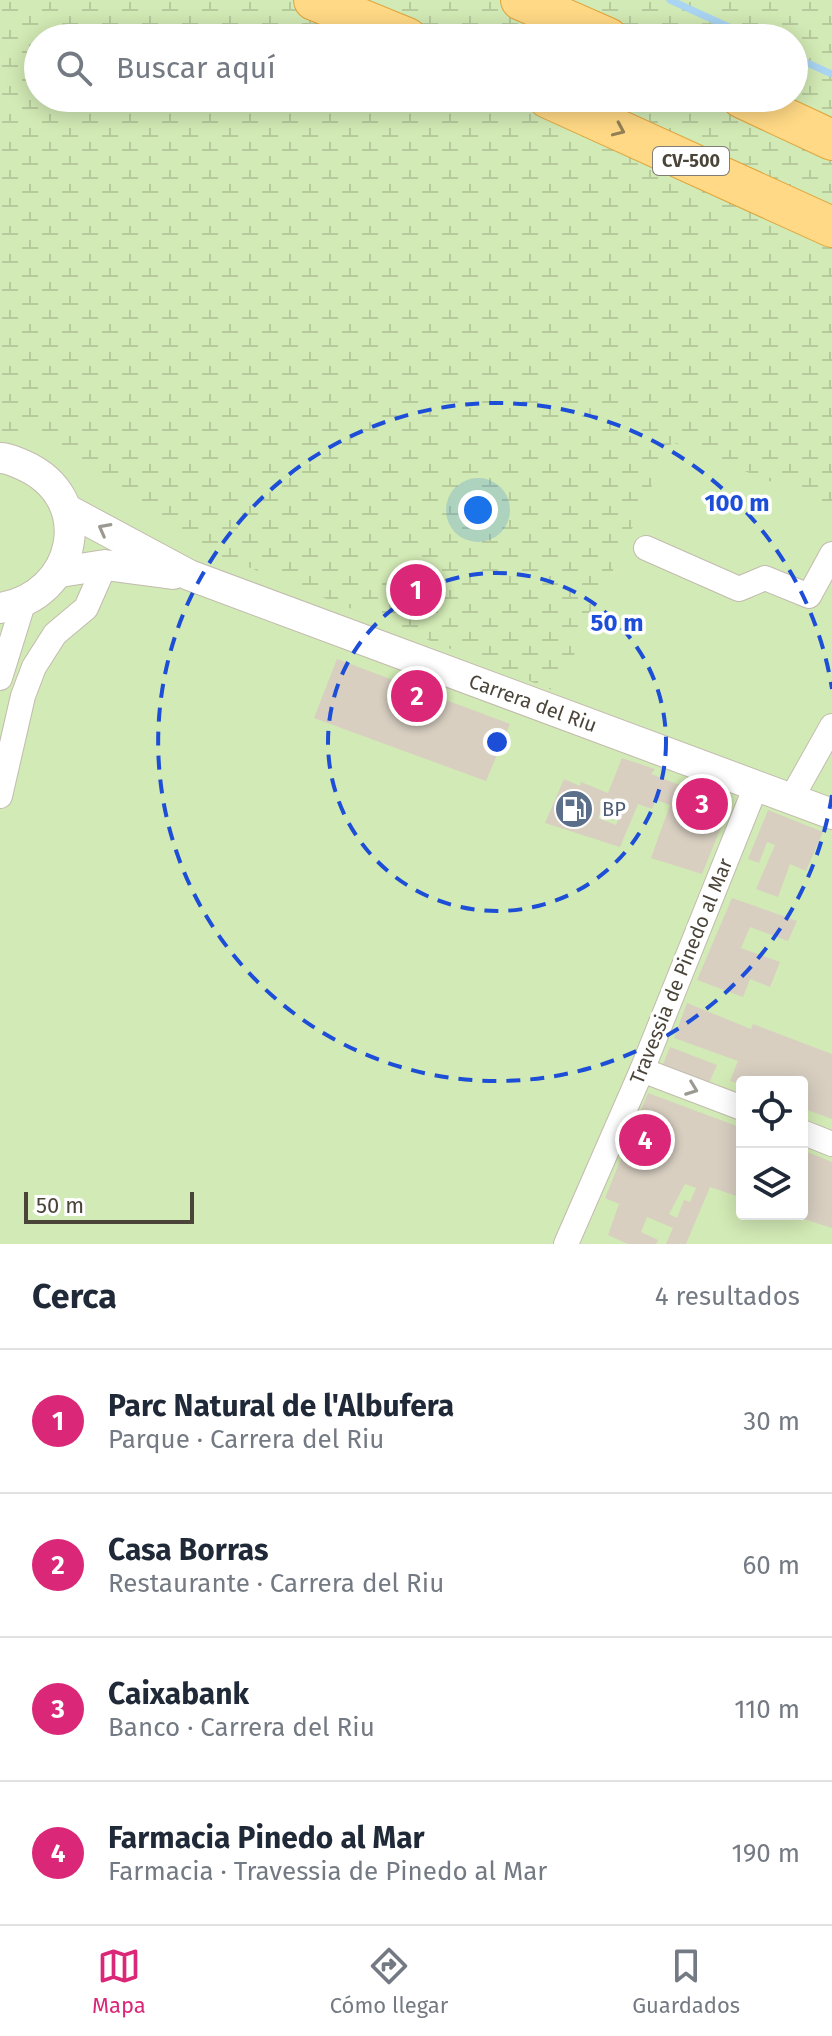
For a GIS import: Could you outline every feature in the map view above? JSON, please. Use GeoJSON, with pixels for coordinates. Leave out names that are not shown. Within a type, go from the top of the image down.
{"type":"FeatureCollection","features":[{"type":"Feature","properties":{"kind":"highway"},"geometry":{"type":"LineString","coordinates":[[314,0],[373,24]]}},
{"type":"Feature","properties":{"kind":"highway"},"geometry":{"type":"LineString","coordinates":[[521,0],[576,24]]}},
{"type":"Feature","properties":{"kind":"highway","name":"CV-500"},"geometry":{"type":"LineString","coordinates":[[579,112],[832,227]]}},
{"type":"Feature","properties":{"kind":"highway"},"geometry":{"type":"LineString","coordinates":[[772,112],[832,140]]}},
{"type":"Feature","properties":{"kind":"street"},"geometry":{"type":"LineString","coordinates":[[0,458],[44,474],[68,510],[71,542],[60,572],[12,606],[0,678]]}},
{"type":"Feature","properties":{"kind":"street","name":"Carrera del Riu"},"geometry":{"type":"LineString","coordinates":[[68,510],[189,575],[832,814]]}},
{"type":"Feature","properties":{"kind":"street"},"geometry":{"type":"LineString","coordinates":[[646,548],[739,589],[765,578],[809,596],[832,554]]}},
{"type":"Feature","properties":{"kind":"street"},"geometry":{"type":"LineString","coordinates":[[0,796],[23,696],[34,667],[55,634],[86,608],[105,565]]}},
{"type":"Feature","properties":{"kind":"street","name":"Carrera del Riu"},"geometry":{"type":"LineString","coordinates":[[60,572],[105,565],[189,575]]}},
{"type":"Feature","properties":{"kind":"street"},"geometry":{"type":"LineString","coordinates":[[791,799],[832,726]]}},
{"type":"Feature","properties":{"kind":"street","name":"Travessia de Pinedo al Mar"},"geometry":{"type":"LineString","coordinates":[[566,1244],[642,1070],[756,786]]}},
{"type":"Feature","properties":{"kind":"street"},"geometry":{"type":"LineString","coordinates":[[642,1070],[736,1106]]}},
{"type":"Feature","properties":{"kind":"street"},"geometry":{"type":"LineString","coordinates":[[808,1134],[832,1144]]}},
{"type":"Feature","properties":{"kind":"green space"},"geometry":{"type":"Polygon","coordinates":[[[0,0],[832,0],[832,1244],[0,1244],[0,0]]]}},
{"type":"Feature","properties":{"kind":"green space"},"geometry":{"type":"Polygon","coordinates":[[[0,0],[832,0],[832,506],[672,442],[557,692],[186,542],[45,438],[0,431],[0,0]]]}},
{"type":"Feature","properties":{"kind":"building"},"geometry":{"type":"Polygon","coordinates":[[[337,659],[510,724],[486,781],[314,718],[337,659]]]}},
{"type":"Feature","properties":{"kind":"building"},"geometry":{"type":"Polygon","coordinates":[[[622,758],[655,769],[651,774],[724,802],[728,810],[702,874],[651,858],[670,805],[656,800],[652,809],[638,804],[620,847],[545,823],[564,779],[608,793],[622,758]],[[606,799],[598,818],[616,825],[623,806],[606,799]]]}},
{"type":"Feature","properties":{"kind":"building"},"geometry":{"type":"Polygon","coordinates":[[[768,810],[823,832],[806,871],[790,864],[778,897],[756,889],[775,845],[767,842],[759,863],[748,859],[768,810]]]}},
{"type":"Feature","properties":{"kind":"building"},"geometry":{"type":"Polygon","coordinates":[[[732,898],[797,921],[788,941],[750,927],[741,948],[780,962],[770,987],[750,979],[743,997],[697,980],[732,898]]]}},
{"type":"Feature","properties":{"kind":"building"},"geometry":{"type":"Polygon","coordinates":[[[687,1003],[751,1029],[753,1024],[832,1054],[832,1119],[808,1110],[808,1076],[736,1076],[736,1083],[730,1081],[738,1061],[674,1038],[687,1003]]]}},
{"type":"Feature","properties":{"kind":"building"},"geometry":{"type":"Polygon","coordinates":[[[670,1047],[717,1065],[708,1085],[662,1067],[670,1047]]]}},
{"type":"Feature","properties":{"kind":"building"},"geometry":{"type":"Polygon","coordinates":[[[648,1093],[736,1126],[736,1196],[710,1187],[686,1244],[666,1244],[673,1228],[647,1217],[641,1232],[658,1240],[656,1244],[628,1244],[608,1235],[619,1204],[605,1198],[648,1093]],[[685,1184],[669,1214],[677,1218],[684,1200],[690,1202],[696,1188],[685,1184]]]}},
{"type":"Feature","properties":{"kind":"building"},"geometry":{"type":"Polygon","coordinates":[[[808,1152],[832,1162],[832,1228],[807,1220],[808,1152]]]}},
{"type":"Feature","properties":{"kind":"waterway"},"geometry":{"type":"LineString","coordinates":[[670,0],[722,24]]}},
{"type":"Feature","properties":{"kind":"waterway"},"geometry":{"type":"LineString","coordinates":[[808,63],[832,74]]}},
{"type":"Feature","properties":{"kind":"place","name":"Parc Natural de l'Albufera"},"geometry":{"type":"Point","coordinates":[416,590]}},
{"type":"Feature","properties":{"kind":"place","name":"Casa Borras"},"geometry":{"type":"Point","coordinates":[417,696]}},
{"type":"Feature","properties":{"kind":"place","name":"Caixabank"},"geometry":{"type":"Point","coordinates":[702,804]}},
{"type":"Feature","properties":{"kind":"place","name":"BP"},"geometry":{"type":"Point","coordinates":[574,809]}},
{"type":"Feature","properties":{"kind":"place","name":"Farmacia Pinedo al Mar"},"geometry":{"type":"Point","coordinates":[645,1140]}}]}
